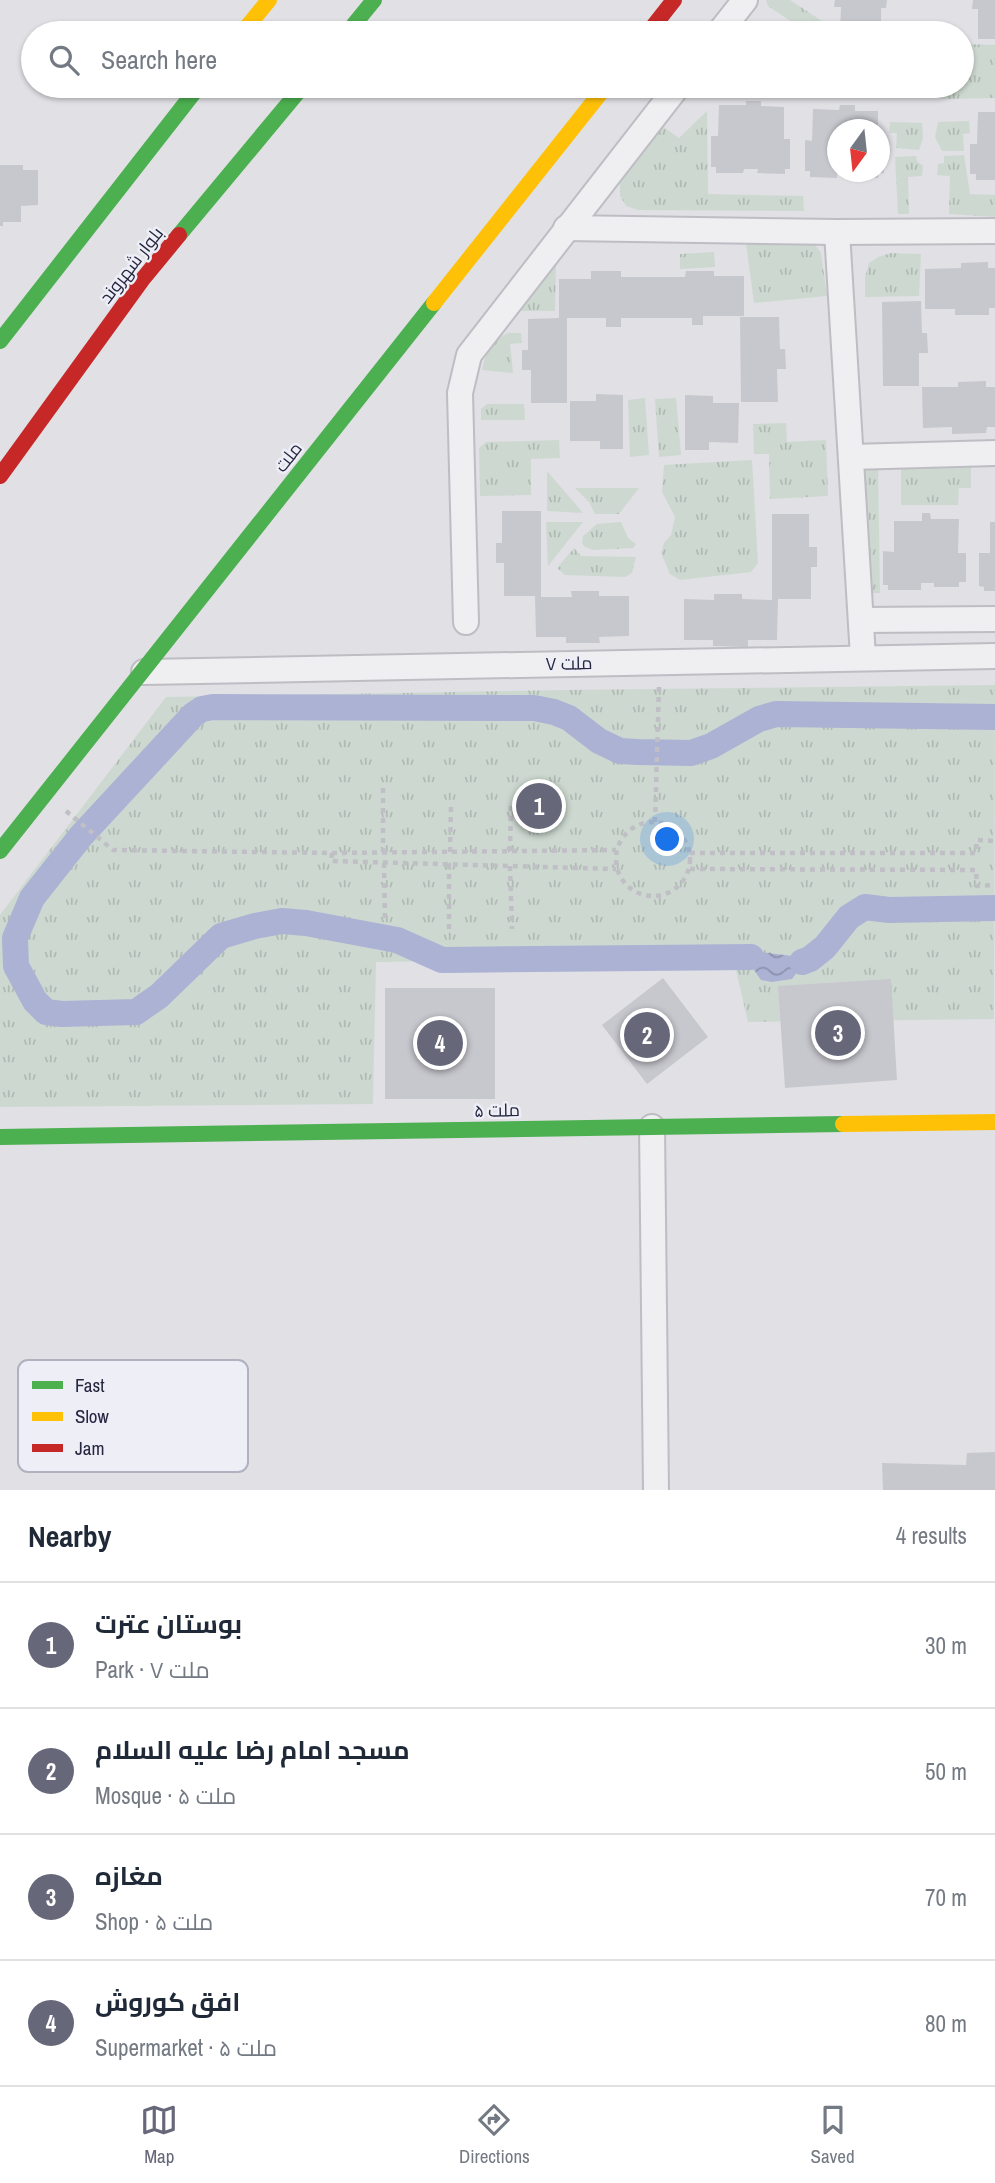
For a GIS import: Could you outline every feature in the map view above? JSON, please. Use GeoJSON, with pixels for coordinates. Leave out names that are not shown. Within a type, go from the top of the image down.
{"type":"FeatureCollection","features":[{"type":"Feature","properties":{"kind":"street"},"geometry":{"type":"LineString","coordinates":[[252,21],[269,0]]}},
{"type":"Feature","properties":{"kind":"street"},"geometry":{"type":"LineString","coordinates":[[357,21],[374,0]]}},
{"type":"Feature","properties":{"kind":"street"},"geometry":{"type":"LineString","coordinates":[[657,21],[674,0]]}},
{"type":"Feature","properties":{"kind":"street"},"geometry":{"type":"LineString","coordinates":[[728,21],[745,0]]}},
{"type":"Feature","properties":{"kind":"street"},"geometry":{"type":"LineString","coordinates":[[0,341],[190,98]]}},
{"type":"Feature","properties":{"kind":"street","name":"بلوار شهروند"},"geometry":{"type":"LineString","coordinates":[[0,476],[142,280],[293,98]]}},
{"type":"Feature","properties":{"kind":"street","name":"ملت"},"geometry":{"type":"LineString","coordinates":[[0,851],[597,98]]}},
{"type":"Feature","properties":{"kind":"street"},"geometry":{"type":"LineString","coordinates":[[466,622],[460,393],[469,355],[669,98]]}},
{"type":"Feature","properties":{"kind":"street"},"geometry":{"type":"LineString","coordinates":[[566,228],[837,232],[995,231]]}},
{"type":"Feature","properties":{"kind":"street"},"geometry":{"type":"LineString","coordinates":[[837,232],[863,657]]}},
{"type":"Feature","properties":{"kind":"street"},"geometry":{"type":"LineString","coordinates":[[851,457],[995,453]]}},
{"type":"Feature","properties":{"kind":"street"},"geometry":{"type":"LineString","coordinates":[[861,620],[995,619]]}},
{"type":"Feature","properties":{"kind":"street","name":"ملت ۷"},"geometry":{"type":"LineString","coordinates":[[144,671],[995,656]]}},
{"type":"Feature","properties":{"kind":"street","name":"ملت ۵"},"geometry":{"type":"LineString","coordinates":[[0,1137],[995,1122]]}},
{"type":"Feature","properties":{"kind":"street"},"geometry":{"type":"LineString","coordinates":[[652,1127],[656,1490]]}},
{"type":"Feature","properties":{"kind":"path"},"geometry":{"type":"LineString","coordinates":[[655,822],[659,662]]}},
{"type":"Feature","properties":{"kind":"path"},"geometry":{"type":"LineString","coordinates":[[383,788],[383,852]]}},
{"type":"Feature","properties":{"kind":"path"},"geometry":{"type":"LineString","coordinates":[[450,852],[451,804]]}},
{"type":"Feature","properties":{"kind":"path"},"geometry":{"type":"LineString","coordinates":[[510,851],[511,806]]}},
{"type":"Feature","properties":{"kind":"path"},"geometry":{"type":"LineString","coordinates":[[655,822],[671,827],[683,838],[690,853],[690,869],[676,890],[652,898],[629,890],[616,869],[616,850],[624,835],[638,825],[655,822]]}},
{"type":"Feature","properties":{"kind":"path"},"geometry":{"type":"LineString","coordinates":[[81,824],[113,850],[332,853],[616,850]]}},
{"type":"Feature","properties":{"kind":"path"},"geometry":{"type":"LineString","coordinates":[[690,853],[976,853],[977,840],[995,841]]}},
{"type":"Feature","properties":{"kind":"path"},"geometry":{"type":"LineString","coordinates":[[332,853],[331,861],[616,869]]}},
{"type":"Feature","properties":{"kind":"path"},"geometry":{"type":"LineString","coordinates":[[384,863],[385,921]]}},
{"type":"Feature","properties":{"kind":"path"},"geometry":{"type":"LineString","coordinates":[[449,864],[449,929]]}},
{"type":"Feature","properties":{"kind":"path"},"geometry":{"type":"LineString","coordinates":[[510,866],[512,929]]}},
{"type":"Feature","properties":{"kind":"path"},"geometry":{"type":"LineString","coordinates":[[690,869],[976,870],[977,886],[995,885]]}},
{"type":"Feature","properties":{"kind":"green space"},"geometry":{"type":"Polygon","coordinates":[[[766,0],[790,0],[822,21],[790,21],[768,6],[766,0]]]}},
{"type":"Feature","properties":{"kind":"green space"},"geometry":{"type":"Polygon","coordinates":[[[974,44],[995,45],[995,98],[940,99],[974,98],[974,44]]]}},
{"type":"Feature","properties":{"kind":"green space"},"geometry":{"type":"Polygon","coordinates":[[[707,111],[708,194],[803,196],[804,211],[638,210],[626,206],[620,196],[620,182],[662,126],[679,138],[707,111]]]}},
{"type":"Feature","properties":{"kind":"green space"},"geometry":{"type":"Polygon","coordinates":[[[969,121],[970,133],[963,134],[964,151],[942,151],[935,137],[938,122],[969,121]]]}},
{"type":"Feature","properties":{"kind":"green space"},"geometry":{"type":"Polygon","coordinates":[[[890,122],[922,123],[923,138],[919,150],[896,148],[897,133],[890,133],[890,122]]]}},
{"type":"Feature","properties":{"kind":"green space"},"geometry":{"type":"Polygon","coordinates":[[[964,155],[970,194],[995,195],[995,217],[949,214],[950,176],[937,175],[938,164],[944,163],[944,156],[964,155]]]}},
{"type":"Feature","properties":{"kind":"green space"},"geometry":{"type":"Polygon","coordinates":[[[916,156],[923,166],[922,176],[908,177],[909,214],[898,214],[895,157],[916,156]]]}},
{"type":"Feature","properties":{"kind":"green space"},"geometry":{"type":"Polygon","coordinates":[[[813,242],[821,253],[827,296],[754,303],[746,243],[813,242]]]}},
{"type":"Feature","properties":{"kind":"green space"},"geometry":{"type":"Polygon","coordinates":[[[714,252],[715,267],[680,269],[680,254],[714,252]]]}},
{"type":"Feature","properties":{"kind":"green space"},"geometry":{"type":"Polygon","coordinates":[[[891,253],[921,254],[919,296],[865,297],[865,277],[869,263],[891,253]]]}},
{"type":"Feature","properties":{"kind":"green space"},"geometry":{"type":"Polygon","coordinates":[[[556,262],[555,311],[519,311],[556,262]]]}},
{"type":"Feature","properties":{"kind":"green space"},"geometry":{"type":"Polygon","coordinates":[[[509,333],[521,333],[522,343],[510,344],[513,373],[482,370],[490,347],[509,333]]]}},
{"type":"Feature","properties":{"kind":"green space"},"geometry":{"type":"Polygon","coordinates":[[[645,398],[649,455],[630,457],[628,400],[645,398]]]}},
{"type":"Feature","properties":{"kind":"green space"},"geometry":{"type":"Polygon","coordinates":[[[676,398],[681,455],[659,457],[655,399],[676,398]]]}},
{"type":"Feature","properties":{"kind":"green space"},"geometry":{"type":"Polygon","coordinates":[[[487,404],[524,404],[525,420],[481,420],[481,409],[487,404]]]}},
{"type":"Feature","properties":{"kind":"green space"},"geometry":{"type":"Polygon","coordinates":[[[786,423],[787,442],[826,440],[828,496],[770,499],[769,454],[754,454],[753,424],[786,423]]]}},
{"type":"Feature","properties":{"kind":"green space"},"geometry":{"type":"Polygon","coordinates":[[[559,440],[560,458],[531,459],[531,495],[480,496],[479,448],[486,442],[559,440]]]}},
{"type":"Feature","properties":{"kind":"green space"},"geometry":{"type":"Polygon","coordinates":[[[901,455],[971,455],[971,488],[959,488],[958,505],[901,505],[901,455]]]}},
{"type":"Feature","properties":{"kind":"green space"},"geometry":{"type":"Polygon","coordinates":[[[752,460],[758,563],[751,572],[680,580],[670,574],[661,553],[664,543],[671,535],[675,517],[662,492],[664,465],[752,460]]]}},
{"type":"Feature","properties":{"kind":"green space"},"geometry":{"type":"Polygon","coordinates":[[[865,464],[878,464],[880,593],[868,593],[865,464]]]}},
{"type":"Feature","properties":{"kind":"green space"},"geometry":{"type":"Polygon","coordinates":[[[547,471],[583,513],[547,511],[547,471]]]}},
{"type":"Feature","properties":{"kind":"green space"},"geometry":{"type":"Polygon","coordinates":[[[575,488],[639,488],[619,514],[595,514],[589,502],[575,488]]]}},
{"type":"Feature","properties":{"kind":"green space"},"geometry":{"type":"Polygon","coordinates":[[[546,522],[583,522],[548,566],[546,522]]]}},
{"type":"Feature","properties":{"kind":"green space"},"geometry":{"type":"Polygon","coordinates":[[[621,522],[628,538],[636,544],[633,548],[593,550],[582,543],[583,536],[597,524],[621,522]]]}},
{"type":"Feature","properties":{"kind":"green space"},"geometry":{"type":"Polygon","coordinates":[[[574,548],[581,556],[636,557],[632,573],[625,577],[565,575],[557,568],[574,548]]]}},
{"type":"Feature","properties":{"kind":"green space"},"geometry":{"type":"Polygon","coordinates":[[[995,685],[994,1019],[748,1022],[733,957],[376,962],[373,1104],[0,1107],[0,915],[166,697],[995,685]]]}},
{"type":"Feature","properties":{"kind":"water"},"geometry":{"type":"Polygon","coordinates":[[[752,951],[801,957],[802,962],[792,979],[772,982],[761,980],[753,967],[752,951]]]}},
{"type":"Feature","properties":{"kind":"building"},"geometry":{"type":"Polygon","coordinates":[[[835,0],[887,0],[886,8],[881,8],[881,21],[840,21],[841,7],[834,7],[835,0]]]}},
{"type":"Feature","properties":{"kind":"building"},"geometry":{"type":"Polygon","coordinates":[[[973,0],[995,0],[995,39],[978,39],[978,9],[972,9],[973,0]]]}},
{"type":"Feature","properties":{"kind":"building"},"geometry":{"type":"Polygon","coordinates":[[[746,101],[761,101],[761,106],[784,107],[784,139],[790,139],[790,169],[785,169],[785,174],[757,173],[758,169],[744,169],[743,173],[716,173],[716,167],[711,167],[711,136],[718,136],[719,105],[746,105],[746,101]]]}},
{"type":"Feature","properties":{"kind":"building"},"geometry":{"type":"Polygon","coordinates":[[[840,105],[855,105],[855,111],[878,111],[878,119],[827,119],[827,178],[810,177],[810,171],[805,171],[805,140],[812,141],[813,109],[839,110],[840,105]]]}},
{"type":"Feature","properties":{"kind":"building"},"geometry":{"type":"Polygon","coordinates":[[[978,112],[995,112],[995,180],[976,180],[976,174],[970,174],[970,144],[977,144],[978,112]]]}},
{"type":"Feature","properties":{"kind":"building"},"geometry":{"type":"Polygon","coordinates":[[[0,165],[23,165],[23,170],[38,170],[38,205],[21,206],[21,222],[3,222],[3,226],[0,226],[0,165]]]}},
{"type":"Feature","properties":{"kind":"building"},"geometry":{"type":"Polygon","coordinates":[[[988,262],[988,268],[995,268],[995,308],[989,308],[989,315],[955,315],[955,309],[925,309],[925,269],[961,268],[961,263],[988,262]]]}},
{"type":"Feature","properties":{"kind":"building"},"geometry":{"type":"Polygon","coordinates":[[[591,271],[621,271],[621,277],[685,277],[686,271],[714,271],[714,276],[744,276],[744,316],[703,316],[703,325],[692,325],[692,318],[621,318],[621,327],[606,327],[606,318],[567,318],[567,403],[531,403],[531,370],[522,370],[522,350],[528,350],[528,319],[559,318],[559,279],[591,279],[591,271]]]}},
{"type":"Feature","properties":{"kind":"building"},"geometry":{"type":"Polygon","coordinates":[[[921,301],[922,333],[927,333],[928,353],[919,353],[919,386],[883,386],[882,302],[921,301]]]}},
{"type":"Feature","properties":{"kind":"building"},"geometry":{"type":"Polygon","coordinates":[[[740,317],[779,317],[780,349],[785,349],[786,369],[777,369],[778,402],[741,402],[740,317]]]}},
{"type":"Feature","properties":{"kind":"building"},"geometry":{"type":"Polygon","coordinates":[[[986,381],[986,387],[995,387],[995,427],[987,427],[986,433],[952,434],[952,427],[923,428],[922,387],[958,387],[958,382],[986,381]]]}},
{"type":"Feature","properties":{"kind":"building"},"geometry":{"type":"Polygon","coordinates":[[[596,394],[623,395],[623,449],[600,449],[600,441],[570,441],[570,401],[596,401],[596,394]]]}},
{"type":"Feature","properties":{"kind":"building"},"geometry":{"type":"Polygon","coordinates":[[[685,395],[713,396],[713,403],[739,403],[738,443],[709,442],[709,450],[685,450],[685,395]]]}},
{"type":"Feature","properties":{"kind":"building"},"geometry":{"type":"Polygon","coordinates":[[[502,511],[541,511],[541,597],[572,597],[571,591],[599,591],[599,596],[629,596],[629,636],[599,637],[600,643],[566,643],[566,637],[536,637],[535,596],[504,596],[504,563],[496,563],[496,543],[502,543],[502,511]]]}},
{"type":"Feature","properties":{"kind":"building"},"geometry":{"type":"Polygon","coordinates":[[[922,513],[930,513],[931,519],[959,519],[958,553],[966,553],[966,582],[959,582],[959,587],[934,587],[934,583],[921,583],[921,590],[888,590],[888,585],[883,585],[883,551],[894,552],[894,521],[922,521],[922,513]]]}},
{"type":"Feature","properties":{"kind":"building"},"geometry":{"type":"Polygon","coordinates":[[[772,514],[809,514],[809,547],[817,547],[817,567],[811,567],[811,599],[778,599],[777,640],[748,640],[748,647],[713,646],[713,640],[684,640],[684,599],[714,600],[714,594],[742,594],[742,599],[772,600],[772,514]]]}},
{"type":"Feature","properties":{"kind":"building"},"geometry":{"type":"Polygon","coordinates":[[[990,522],[995,522],[995,591],[984,591],[984,587],[979,586],[979,553],[990,553],[990,522]]]}},
{"type":"Feature","properties":{"kind":"building"},"geometry":{"type":"Polygon","coordinates":[[[663,978],[708,1037],[647,1084],[602,1025],[663,978]]]}},
{"type":"Feature","properties":{"kind":"building"},"geometry":{"type":"Polygon","coordinates":[[[891,979],[897,1080],[785,1088],[778,986],[891,979]]]}},
{"type":"Feature","properties":{"kind":"building"},"geometry":{"type":"Polygon","coordinates":[[[385,988],[495,988],[495,1099],[385,1099],[385,988]]]}},
{"type":"Feature","properties":{"kind":"building"},"geometry":{"type":"Polygon","coordinates":[[[995,1452],[995,1490],[883,1490],[882,1463],[966,1465],[967,1453],[995,1452]]]}},
{"type":"Feature","properties":{"kind":"waterway"},"geometry":{"type":"LineString","coordinates":[[751,957],[442,960],[397,940],[282,921],[221,936],[159,996],[136,1012],[62,1014],[46,1012],[35,1001],[16,966],[15,938],[32,898],[81,836],[193,715],[202,709],[534,708],[569,718],[599,741],[620,751],[691,753],[711,746],[759,719],[776,714],[995,717]]}},
{"type":"Feature","properties":{"kind":"waterway"},"geometry":{"type":"LineString","coordinates":[[802,962],[825,947],[849,917],[865,907],[889,910],[995,908]]}},
{"type":"Feature","properties":{"kind":"traffic: fast"},"geometry":{"type":"LineString","coordinates":[[357,21],[374,0]]}},
{"type":"Feature","properties":{"kind":"traffic: fast"},"geometry":{"type":"LineString","coordinates":[[0,341],[190,98]]}},
{"type":"Feature","properties":{"kind":"traffic: fast"},"geometry":{"type":"LineString","coordinates":[[179,235],[293,98]]}},
{"type":"Feature","properties":{"kind":"traffic: fast"},"geometry":{"type":"LineString","coordinates":[[0,851],[434,303]]}},
{"type":"Feature","properties":{"kind":"traffic: fast"},"geometry":{"type":"LineString","coordinates":[[0,1137],[843,1124]]}},
{"type":"Feature","properties":{"kind":"traffic: slow"},"geometry":{"type":"LineString","coordinates":[[252,21],[269,0]]}},
{"type":"Feature","properties":{"kind":"traffic: slow"},"geometry":{"type":"LineString","coordinates":[[434,303],[596,98]]}},
{"type":"Feature","properties":{"kind":"traffic: slow"},"geometry":{"type":"LineString","coordinates":[[843,1124],[995,1122]]}},
{"type":"Feature","properties":{"kind":"traffic: jam"},"geometry":{"type":"LineString","coordinates":[[657,21],[674,0]]}},
{"type":"Feature","properties":{"kind":"traffic: jam"},"geometry":{"type":"LineString","coordinates":[[0,476],[142,280],[179,235]]}},
{"type":"Feature","properties":{"kind":"place","name":"بوستان عترت"},"geometry":{"type":"Point","coordinates":[539,806]}},
{"type":"Feature","properties":{"kind":"place","name":"مغازه"},"geometry":{"type":"Point","coordinates":[838,1033]}},
{"type":"Feature","properties":{"kind":"place","name":"مسجد امام رضا علیه السلام"},"geometry":{"type":"Point","coordinates":[647,1035]}},
{"type":"Feature","properties":{"kind":"place","name":"افق کوروش"},"geometry":{"type":"Point","coordinates":[440,1043]}}]}
